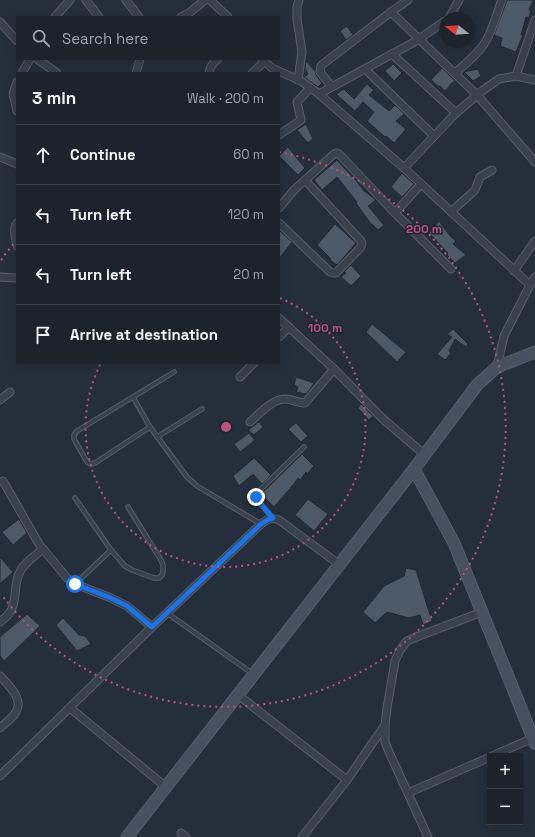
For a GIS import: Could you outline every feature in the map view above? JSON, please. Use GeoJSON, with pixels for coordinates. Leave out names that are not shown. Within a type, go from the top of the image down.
{"type":"FeatureCollection","features":[{"type":"Feature","properties":{"kind":"main road"},"geometry":{"type":"LineString","coordinates":[[127,837],[414,470],[477,385],[497,367],[535,352]]}},
{"type":"Feature","properties":{"kind":"main road"},"geometry":{"type":"LineString","coordinates":[[414,470],[454,543],[534,740]]}},
{"type":"Feature","properties":{"kind":"street"},"geometry":{"type":"LineString","coordinates":[[56,16],[69,0]]}},
{"type":"Feature","properties":{"kind":"street"},"geometry":{"type":"LineString","coordinates":[[86,0],[98,16]]}},
{"type":"Feature","properties":{"kind":"street"},"geometry":{"type":"LineString","coordinates":[[126,0],[138,16]]}},
{"type":"Feature","properties":{"kind":"street"},"geometry":{"type":"LineString","coordinates":[[184,16],[205,0]]}},
{"type":"Feature","properties":{"kind":"street"},"geometry":{"type":"LineString","coordinates":[[210,0],[227,16]]}},
{"type":"Feature","properties":{"kind":"street"},"geometry":{"type":"LineString","coordinates":[[298,80],[302,52],[297,19],[297,7],[299,0]]}},
{"type":"Feature","properties":{"kind":"street"},"geometry":{"type":"LineString","coordinates":[[332,87],[320,72],[321,66],[408,0]]}},
{"type":"Feature","properties":{"kind":"street"},"geometry":{"type":"LineString","coordinates":[[452,12],[459,0]]}},
{"type":"Feature","properties":{"kind":"street"},"geometry":{"type":"LineString","coordinates":[[455,73],[484,44],[502,0]]}},
{"type":"Feature","properties":{"kind":"street"},"geometry":{"type":"LineString","coordinates":[[391,12],[477,95],[535,162]]}},
{"type":"Feature","properties":{"kind":"street"},"geometry":{"type":"LineString","coordinates":[[516,76],[535,20]]}},
{"type":"Feature","properties":{"kind":"street"},"geometry":{"type":"LineString","coordinates":[[0,22],[16,40]]}},
{"type":"Feature","properties":{"kind":"street"},"geometry":{"type":"LineString","coordinates":[[319,94],[419,39],[439,25]]}},
{"type":"Feature","properties":{"kind":"street"},"geometry":{"type":"LineString","coordinates":[[392,54],[456,113]]}},
{"type":"Feature","properties":{"kind":"street"},"geometry":{"type":"LineString","coordinates":[[23,72],[29,60]]}},
{"type":"Feature","properties":{"kind":"street"},"geometry":{"type":"LineString","coordinates":[[38,60],[56,72]]}},
{"type":"Feature","properties":{"kind":"street"},"geometry":{"type":"LineString","coordinates":[[136,72],[140,60]]}},
{"type":"Feature","properties":{"kind":"street"},"geometry":{"type":"LineString","coordinates":[[210,72],[210,67],[217,60]]}},
{"type":"Feature","properties":{"kind":"street"},"geometry":{"type":"LineString","coordinates":[[253,72],[263,60],[272,68],[298,80],[319,94],[404,168],[532,286]]}},
{"type":"Feature","properties":{"kind":"street"},"geometry":{"type":"LineString","coordinates":[[365,69],[434,136]]}},
{"type":"Feature","properties":{"kind":"street"},"geometry":{"type":"LineString","coordinates":[[404,168],[456,113],[482,90],[499,79],[516,76],[535,80]]}},
{"type":"Feature","properties":{"kind":"street"},"geometry":{"type":"LineString","coordinates":[[16,85],[13,94],[16,107]]}},
{"type":"Feature","properties":{"kind":"street"},"geometry":{"type":"LineString","coordinates":[[280,134],[301,120],[297,102],[310,88]]}},
{"type":"Feature","properties":{"kind":"street"},"geometry":{"type":"LineString","coordinates":[[280,207],[290,193],[334,154],[339,154],[451,269]]}},
{"type":"Feature","properties":{"kind":"street"},"geometry":{"type":"LineString","coordinates":[[0,157],[16,164]]}},
{"type":"Feature","properties":{"kind":"street"},"geometry":{"type":"LineString","coordinates":[[451,212],[475,190],[480,178],[492,170]]}},
{"type":"Feature","properties":{"kind":"street"},"geometry":{"type":"LineString","coordinates":[[280,224],[330,272],[336,273],[361,247],[361,241],[305,180]]}},
{"type":"Feature","properties":{"kind":"street"},"geometry":{"type":"LineString","coordinates":[[395,213],[421,184]]}},
{"type":"Feature","properties":{"kind":"street"},"geometry":{"type":"LineString","coordinates":[[16,225],[14,231],[16,240]]}},
{"type":"Feature","properties":{"kind":"street"},"geometry":{"type":"LineString","coordinates":[[514,270],[535,241]]}},
{"type":"Feature","properties":{"kind":"street"},"geometry":{"type":"LineString","coordinates":[[0,277],[16,278]]}},
{"type":"Feature","properties":{"kind":"street"},"geometry":{"type":"LineString","coordinates":[[497,367],[504,336],[532,286],[535,277]]}},
{"type":"Feature","properties":{"kind":"street"},"geometry":{"type":"LineString","coordinates":[[280,319],[334,369],[383,419],[425,455]]}},
{"type":"Feature","properties":{"kind":"street"},"geometry":{"type":"LineString","coordinates":[[280,336],[289,327]]}},
{"type":"Feature","properties":{"kind":"street"},"geometry":{"type":"LineString","coordinates":[[240,377],[253,364]]}},
{"type":"Feature","properties":{"kind":"street"},"geometry":{"type":"LineString","coordinates":[[250,422],[272,403],[279,400],[289,399],[302,403],[304,402],[334,369]]}},
{"type":"Feature","properties":{"kind":"street"},"geometry":{"type":"LineString","coordinates":[[0,400],[10,392]]}},
{"type":"Feature","properties":{"kind":"street"},"geometry":{"type":"LineString","coordinates":[[3,481],[39,544],[68,578],[75,584],[127,606],[152,627]]}},
{"type":"Feature","properties":{"kind":"street"},"geometry":{"type":"LineString","coordinates":[[0,776],[152,627],[261,524],[269,519],[273,518],[279,520],[340,565]]}},
{"type":"Feature","properties":{"kind":"street"},"geometry":{"type":"LineString","coordinates":[[0,622],[8,615],[13,607],[16,582],[19,572],[23,566],[43,549]]}},
{"type":"Feature","properties":{"kind":"street"},"geometry":{"type":"LineString","coordinates":[[428,837],[385,742],[387,708],[395,661],[400,650],[407,641],[482,612]]}},
{"type":"Feature","properties":{"kind":"street"},"geometry":{"type":"LineString","coordinates":[[0,676],[16,694],[18,707],[16,712],[0,728]]}},
{"type":"Feature","properties":{"kind":"street"},"geometry":{"type":"LineString","coordinates":[[238,695],[347,780]]}},
{"type":"Feature","properties":{"kind":"street"},"geometry":{"type":"LineString","coordinates":[[70,708],[166,787]]}},
{"type":"Feature","properties":{"kind":"street"},"geometry":{"type":"LineString","coordinates":[[302,837],[347,780],[385,725]]}},
{"type":"Feature","properties":{"kind":"street"},"geometry":{"type":"LineString","coordinates":[[499,753],[534,740]]}},
{"type":"Feature","properties":{"kind":"street"},"geometry":{"type":"LineString","coordinates":[[408,792],[487,758]]}},
{"type":"Feature","properties":{"kind":"lane"},"geometry":{"type":"LineString","coordinates":[[150,427],[95,463],[90,464],[87,462],[74,439],[74,435],[77,431],[174,372]]}},
{"type":"Feature","properties":{"kind":"lane"},"geometry":{"type":"LineString","coordinates":[[133,397],[150,427],[187,477],[197,486],[261,524]]}},
{"type":"Feature","properties":{"kind":"lane"},"geometry":{"type":"LineString","coordinates":[[157,437],[202,409]]}},
{"type":"Feature","properties":{"kind":"lane"},"geometry":{"type":"LineString","coordinates":[[273,518],[257,500],[257,494],[304,447]]}},
{"type":"Feature","properties":{"kind":"lane"},"geometry":{"type":"LineString","coordinates":[[75,498],[120,562],[132,570],[158,578],[162,575],[163,571],[161,560],[128,507]]}},
{"type":"Feature","properties":{"kind":"lane"},"geometry":{"type":"LineString","coordinates":[[75,584],[111,550]]}},
{"type":"Feature","properties":{"kind":"lane"},"geometry":{"type":"LineString","coordinates":[[167,613],[254,675]]}},
{"type":"Feature","properties":{"kind":"building"},"geometry":{"type":"Polygon","coordinates":[[[507,0],[533,0],[529,10],[531,10],[529,18],[526,17],[521,35],[523,35],[516,52],[500,46],[502,38],[494,35],[507,0]]]}},
{"type":"Feature","properties":{"kind":"building"},"geometry":{"type":"Polygon","coordinates":[[[347,26],[353,35],[346,40],[340,31],[347,26]]]}},
{"type":"Feature","properties":{"kind":"building"},"geometry":{"type":"Polygon","coordinates":[[[306,61],[315,71],[322,83],[318,87],[304,77],[308,74],[305,68],[306,61]]]}},
{"type":"Feature","properties":{"kind":"building"},"geometry":{"type":"Polygon","coordinates":[[[393,64],[402,73],[394,81],[385,71],[393,64]]]}},
{"type":"Feature","properties":{"kind":"building"},"geometry":{"type":"Polygon","coordinates":[[[442,68],[455,81],[445,91],[431,80],[442,68]]]}},
{"type":"Feature","properties":{"kind":"building"},"geometry":{"type":"Polygon","coordinates":[[[478,69],[481,76],[473,81],[464,72],[478,69]]]}},
{"type":"Feature","properties":{"kind":"building"},"geometry":{"type":"Polygon","coordinates":[[[367,84],[374,90],[369,95],[389,111],[395,105],[404,114],[396,121],[406,129],[394,143],[367,121],[374,112],[363,102],[355,111],[336,94],[344,89],[354,99],[367,84]]]}},
{"type":"Feature","properties":{"kind":"building"},"geometry":{"type":"Polygon","coordinates":[[[306,124],[313,139],[308,143],[297,130],[306,124]]]}},
{"type":"Feature","properties":{"kind":"building"},"geometry":{"type":"Polygon","coordinates":[[[288,147],[305,168],[298,175],[280,157],[280,155],[288,147]]]}},
{"type":"Feature","properties":{"kind":"building"},"geometry":{"type":"Polygon","coordinates":[[[337,160],[364,191],[376,200],[368,206],[384,225],[378,230],[371,224],[356,203],[357,202],[337,177],[322,190],[314,180],[337,160]]]}},
{"type":"Feature","properties":{"kind":"building"},"geometry":{"type":"Polygon","coordinates":[[[402,173],[414,184],[402,197],[391,187],[402,173]]]}},
{"type":"Feature","properties":{"kind":"building"},"geometry":{"type":"Polygon","coordinates":[[[439,221],[450,236],[456,241],[453,244],[466,255],[455,263],[447,255],[448,253],[429,233],[439,221]]]}},
{"type":"Feature","properties":{"kind":"building"},"geometry":{"type":"Polygon","coordinates":[[[335,224],[356,243],[337,265],[330,260],[331,259],[317,245],[335,224]]]}},
{"type":"Feature","properties":{"kind":"building"},"geometry":{"type":"Polygon","coordinates":[[[280,231],[292,242],[280,258],[280,231]]]}},
{"type":"Feature","properties":{"kind":"building"},"geometry":{"type":"Polygon","coordinates":[[[351,265],[361,276],[351,286],[341,277],[346,273],[344,272],[351,265]]]}},
{"type":"Feature","properties":{"kind":"building"},"geometry":{"type":"Polygon","coordinates":[[[372,324],[406,352],[397,362],[366,332],[372,324]]]}},
{"type":"Feature","properties":{"kind":"building"},"geometry":{"type":"Polygon","coordinates":[[[453,329],[468,344],[466,347],[455,339],[449,351],[451,353],[445,360],[437,354],[452,337],[447,334],[453,329]]]}},
{"type":"Feature","properties":{"kind":"building"},"geometry":{"type":"Polygon","coordinates":[[[296,377],[314,383],[306,394],[296,392],[298,387],[294,385],[296,377]]]}},
{"type":"Feature","properties":{"kind":"building"},"geometry":{"type":"Polygon","coordinates":[[[361,404],[373,416],[369,420],[358,408],[361,404]]]}},
{"type":"Feature","properties":{"kind":"building"},"geometry":{"type":"Polygon","coordinates":[[[259,422],[263,427],[254,435],[248,430],[259,422]]]}},
{"type":"Feature","properties":{"kind":"building"},"geometry":{"type":"Polygon","coordinates":[[[296,423],[308,436],[301,442],[288,429],[296,423]]]}},
{"type":"Feature","properties":{"kind":"building"},"geometry":{"type":"Polygon","coordinates":[[[249,433],[255,440],[240,452],[234,444],[249,433]]]}},
{"type":"Feature","properties":{"kind":"building"},"geometry":{"type":"Polygon","coordinates":[[[302,454],[314,466],[307,474],[306,472],[300,480],[298,478],[274,507],[261,494],[302,454]]]}},
{"type":"Feature","properties":{"kind":"building"},"geometry":{"type":"Polygon","coordinates":[[[254,458],[271,475],[262,484],[253,474],[239,486],[233,476],[254,458]]]}},
{"type":"Feature","properties":{"kind":"building"},"geometry":{"type":"Polygon","coordinates":[[[308,499],[328,514],[314,531],[295,515],[308,499]]]}},
{"type":"Feature","properties":{"kind":"building"},"geometry":{"type":"Polygon","coordinates":[[[19,519],[27,533],[13,545],[2,532],[19,519]]]}},
{"type":"Feature","properties":{"kind":"building"},"geometry":{"type":"Polygon","coordinates":[[[0,557],[13,572],[0,584],[0,557]]]}},
{"type":"Feature","properties":{"kind":"building"},"geometry":{"type":"Polygon","coordinates":[[[406,568],[416,570],[432,621],[423,625],[420,615],[409,618],[387,612],[375,623],[363,612],[384,586],[404,576],[406,568]]]}},
{"type":"Feature","properties":{"kind":"building"},"geometry":{"type":"Polygon","coordinates":[[[27,614],[40,626],[4,661],[0,656],[0,637],[27,614]]]}},
{"type":"Feature","properties":{"kind":"building"},"geometry":{"type":"Polygon","coordinates":[[[63,618],[79,635],[85,636],[91,644],[77,651],[56,625],[63,618]]]}},
{"type":"Feature","properties":{"kind":"route"},"geometry":{"type":"LineString","coordinates":[[75,584],[127,606],[152,627],[261,524],[273,518],[256,497]]}}]}
